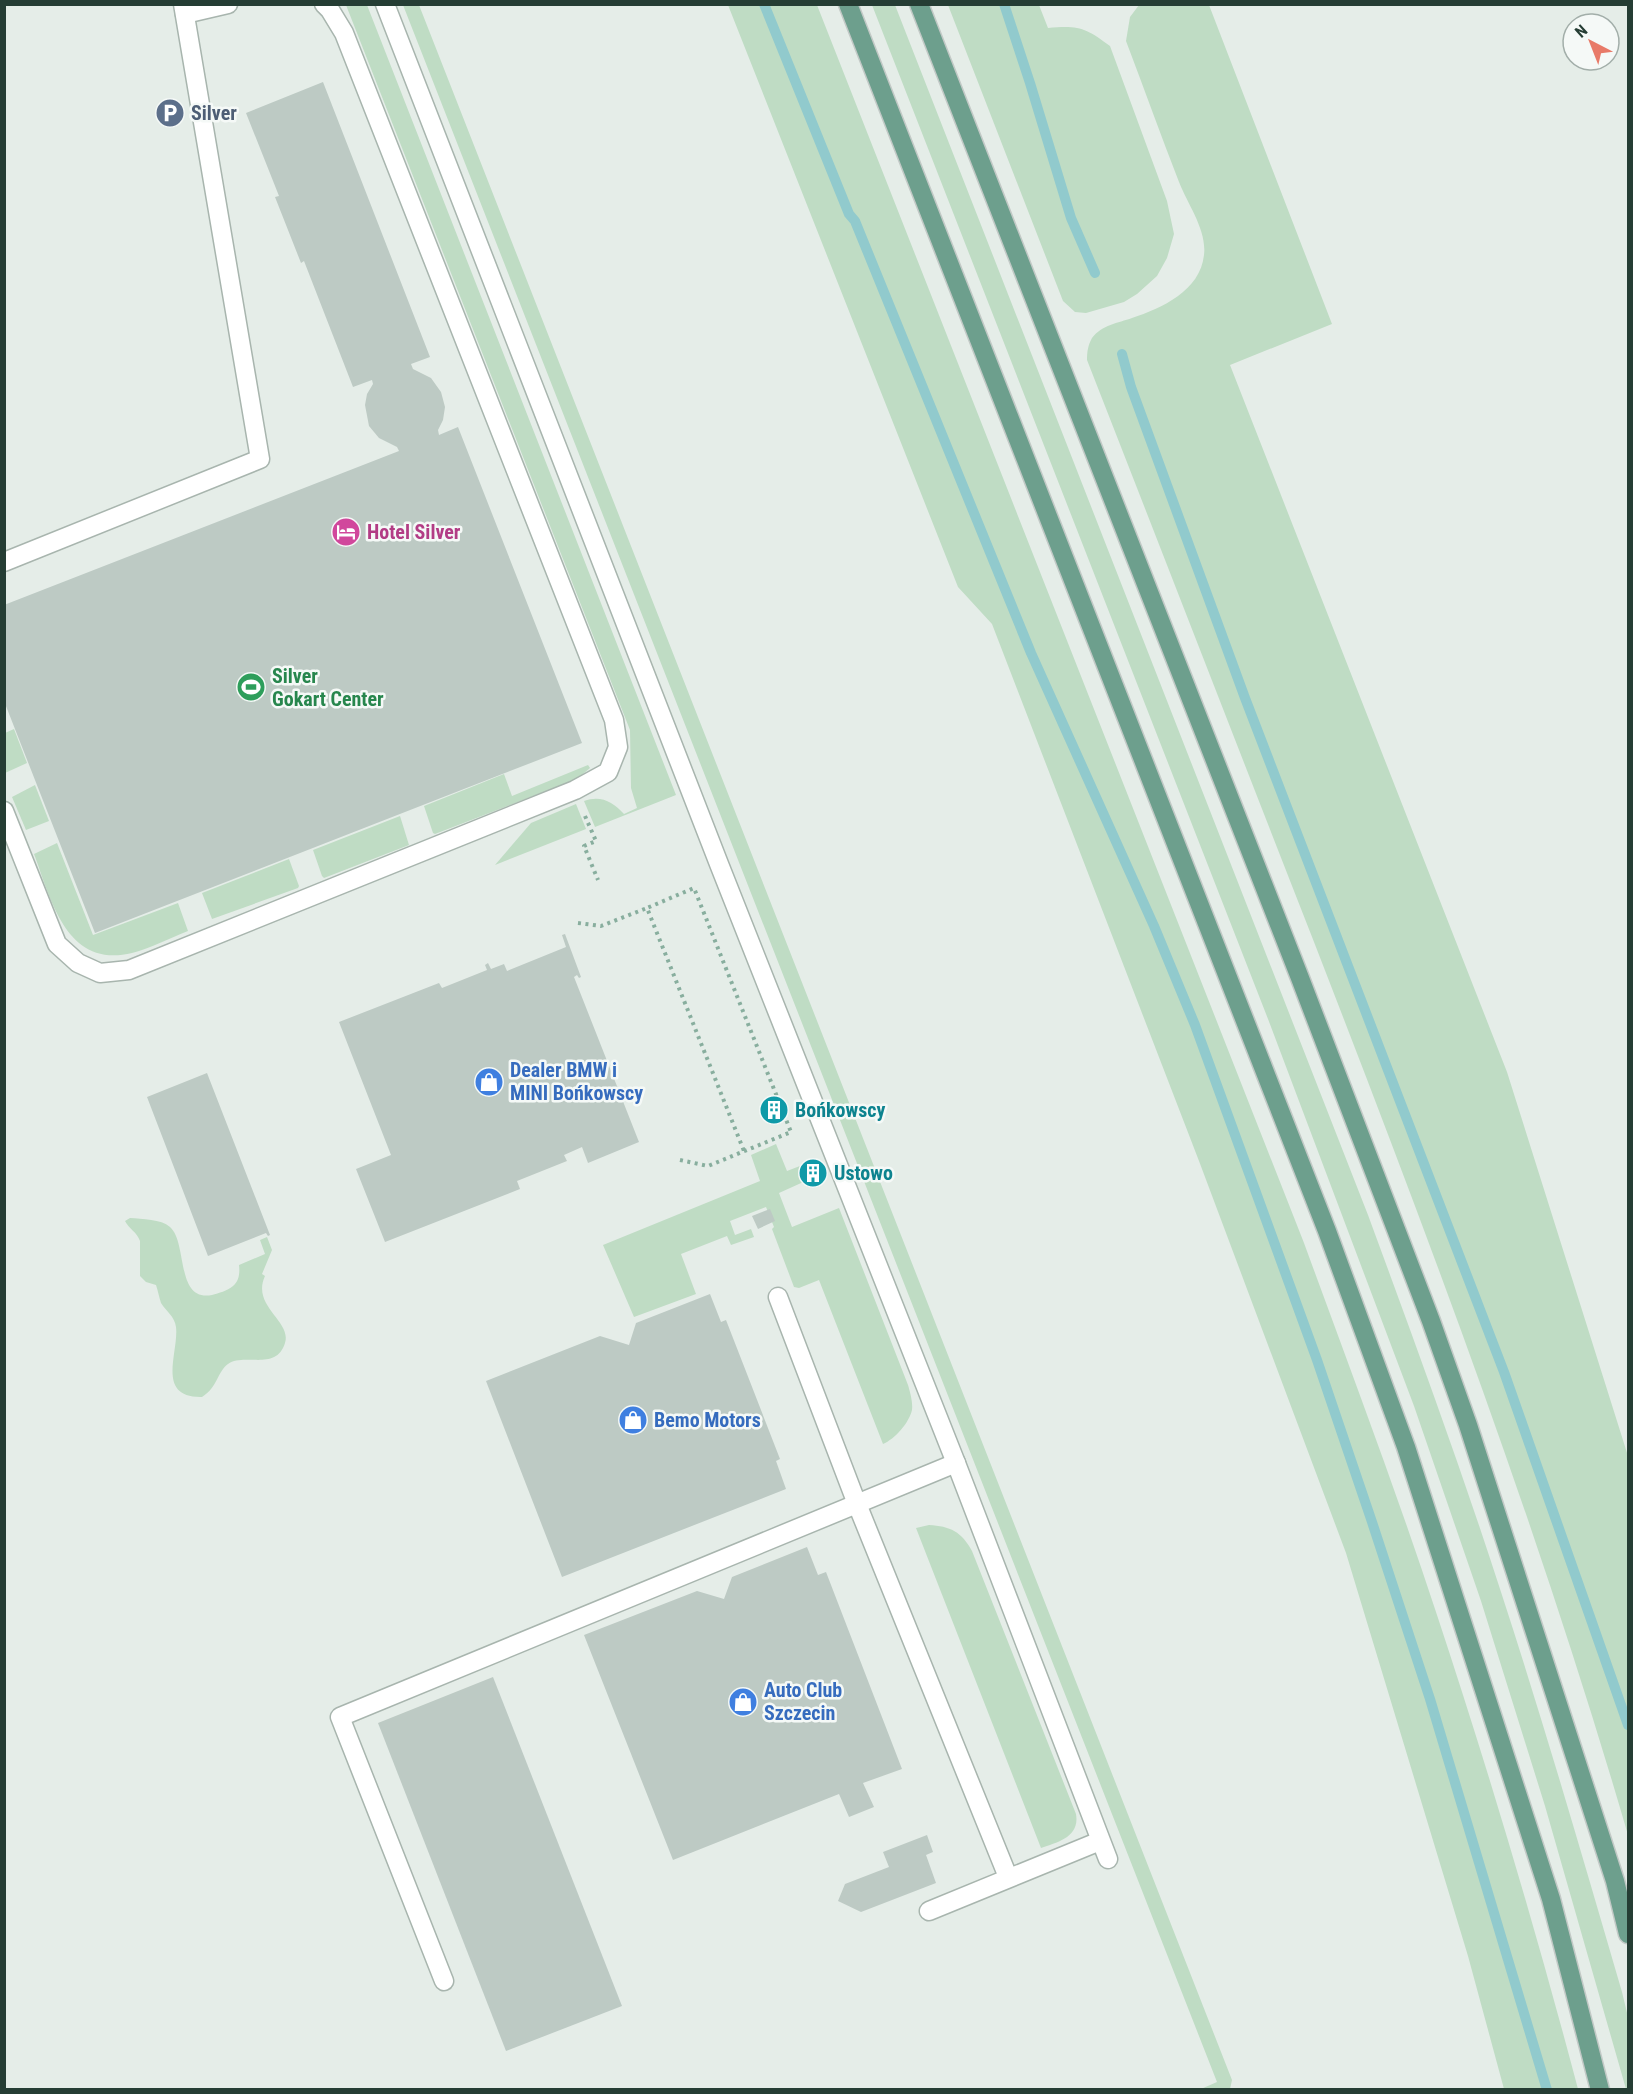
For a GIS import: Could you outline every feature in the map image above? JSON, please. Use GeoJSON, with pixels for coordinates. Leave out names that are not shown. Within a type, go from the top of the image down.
{"type":"FeatureCollection","features":[{"type":"Feature","properties":{"kind":"main road"},"geometry":{"type":"LineString","coordinates":[[848,4],[1323,1220],[1406,1447],[1551,1899],[1600,2090]]}},
{"type":"Feature","properties":{"kind":"main road"},"geometry":{"type":"LineString","coordinates":[[919,4],[1300,978],[1431,1321],[1486,1482],[1615,1881],[1629,1934]]}},
{"type":"Feature","properties":{"kind":"lane"},"geometry":{"type":"LineString","coordinates":[[4,562],[260,459],[184,9],[228,4]]}},
{"type":"Feature","properties":{"kind":"lane"},"geometry":{"type":"LineString","coordinates":[[4,811],[57,944],[78,963],[100,973],[129,970],[574,790],[608,772],[612,764],[618,747],[614,720],[344,33],[324,4]]}},
{"type":"Feature","properties":{"kind":"lane"},"geometry":{"type":"LineString","coordinates":[[385,4],[719,864],[956,1463],[1108,1859]]}},
{"type":"Feature","properties":{"kind":"lane"},"geometry":{"type":"LineString","coordinates":[[778,1298],[857,1504],[1008,1877]]}},
{"type":"Feature","properties":{"kind":"lane"},"geometry":{"type":"LineString","coordinates":[[444,1981],[340,1718],[956,1463]]}},
{"type":"Feature","properties":{"kind":"lane"},"geometry":{"type":"LineString","coordinates":[[929,1911],[1100,1841]]}},
{"type":"Feature","properties":{"kind":"path"},"geometry":{"type":"LineString","coordinates":[[592,831],[596,841],[584,846],[598,880]]}},
{"type":"Feature","properties":{"kind":"path"},"geometry":{"type":"LineString","coordinates":[[578,923],[601,926],[694,888],[791,1132],[708,1166],[680,1160]]}},
{"type":"Feature","properties":{"kind":"path"},"geometry":{"type":"LineString","coordinates":[[647,908],[744,1151]]}},
{"type":"Feature","properties":{"kind":"green space"},"geometry":{"type":"Polygon","coordinates":[[[346,5],[367,5],[676,795],[595,827],[584,801],[601,799],[616,806],[624,814],[637,808],[631,788],[630,730],[346,5]]]}},
{"type":"Feature","properties":{"kind":"green space"},"geometry":{"type":"Polygon","coordinates":[[[403,5],[419,5],[1232,2080],[1230,2089],[1201,2089],[1217,2082],[403,5]]]}},
{"type":"Feature","properties":{"kind":"green space"},"geometry":{"type":"Polygon","coordinates":[[[728,5],[817,5],[1304,1243],[1389,1475],[1475,1733],[1529,1911],[1578,2089],[1504,2089],[1468,1956],[1346,1553],[1199,1161],[992,624],[958,587],[728,5]]]}},
{"type":"Feature","properties":{"kind":"green space"},"geometry":{"type":"Polygon","coordinates":[[[872,5],[895,5],[1368,1215],[1469,1497],[1563,1791],[1628,2017],[1628,2089],[1626,2089],[1545,1806],[1481,1601],[1414,1406],[1268,1019],[872,5]]]}},
{"type":"Feature","properties":{"kind":"green space"},"geometry":{"type":"Polygon","coordinates":[[[948,5],[1039,5],[1048,28],[1082,29],[1110,46],[1167,201],[1174,234],[1167,258],[1157,276],[1137,294],[1124,302],[1086,313],[1075,312],[1063,301],[948,5]]]}},
{"type":"Feature","properties":{"kind":"green space"},"geometry":{"type":"Polygon","coordinates":[[[1139,5],[1209,5],[1332,324],[1230,365],[1507,1072],[1628,1456],[1628,1835],[1558,1609],[1481,1385],[1399,1163],[1087,360],[1092,338],[1100,330],[1144,314],[1178,296],[1195,279],[1204,255],[1200,227],[1179,182],[1126,41],[1130,17],[1139,5]]]}},
{"type":"Feature","properties":{"kind":"green space"},"geometry":{"type":"Polygon","coordinates":[[[14,729],[27,763],[5,773],[5,733],[14,729]]]}},
{"type":"Feature","properties":{"kind":"green space"},"geometry":{"type":"Polygon","coordinates":[[[588,765],[590,768],[577,779],[433,833],[424,806],[504,774],[512,796],[588,765]]]}},
{"type":"Feature","properties":{"kind":"green space"},"geometry":{"type":"Polygon","coordinates":[[[35,785],[49,821],[26,830],[12,797],[35,785]]]}},
{"type":"Feature","properties":{"kind":"green space"},"geometry":{"type":"Polygon","coordinates":[[[576,804],[586,829],[495,865],[531,823],[576,804]]]}},
{"type":"Feature","properties":{"kind":"green space"},"geometry":{"type":"Polygon","coordinates":[[[400,816],[409,845],[324,878],[322,876],[313,850],[400,816]]]}},
{"type":"Feature","properties":{"kind":"green space"},"geometry":{"type":"Polygon","coordinates":[[[57,843],[93,935],[178,903],[188,931],[132,953],[110,955],[91,951],[76,941],[55,909],[34,854],[57,843]]]}},
{"type":"Feature","properties":{"kind":"green space"},"geometry":{"type":"Polygon","coordinates":[[[289,859],[298,888],[212,919],[202,893],[289,859]]]}},
{"type":"Feature","properties":{"kind":"green space"},"geometry":{"type":"Polygon","coordinates":[[[776,1144],[787,1171],[818,1159],[826,1173],[818,1177],[813,1166],[806,1169],[810,1179],[779,1193],[792,1227],[839,1208],[908,1385],[912,1404],[910,1415],[897,1434],[883,1444],[819,1280],[799,1288],[794,1287],[766,1207],[730,1221],[735,1235],[751,1229],[754,1237],[731,1245],[727,1236],[681,1254],[696,1294],[634,1317],[603,1245],[760,1181],[751,1155],[776,1144]]]}},
{"type":"Feature","properties":{"kind":"green space"},"geometry":{"type":"Polygon","coordinates":[[[130,1218],[157,1221],[170,1227],[179,1245],[187,1281],[192,1290],[200,1295],[212,1295],[226,1291],[233,1286],[239,1277],[239,1265],[265,1254],[260,1240],[267,1237],[272,1250],[262,1274],[265,1276],[262,1287],[263,1296],[286,1335],[281,1352],[267,1359],[242,1360],[228,1364],[211,1389],[202,1397],[188,1395],[179,1390],[172,1372],[176,1338],[175,1323],[161,1303],[156,1285],[146,1282],[140,1276],[140,1241],[125,1221],[130,1218]]]}},
{"type":"Feature","properties":{"kind":"green space"},"geometry":{"type":"Polygon","coordinates":[[[929,1525],[955,1531],[972,1551],[1076,1814],[1075,1828],[1071,1833],[1041,1848],[916,1528],[929,1525]]]}},
{"type":"Feature","properties":{"kind":"building","name":"Hotel Silver"},"geometry":{"type":"Polygon","coordinates":[[[323,82],[430,357],[411,364],[413,369],[431,378],[441,392],[445,407],[443,420],[438,430],[439,435],[458,427],[582,743],[95,933],[4,701],[4,605],[399,451],[397,447],[379,438],[369,426],[365,405],[367,394],[373,384],[372,380],[353,387],[304,261],[301,263],[275,197],[279,196],[246,113],[323,82]]]}},
{"type":"Feature","properties":{"kind":"building","name":"Dealer BMW i MINI Bońkowscy"},"geometry":{"type":"Polygon","coordinates":[[[565,934],[581,977],[577,975],[574,977],[639,1142],[588,1163],[582,1147],[564,1155],[567,1161],[517,1181],[520,1189],[385,1242],[356,1169],[391,1155],[339,1022],[439,983],[442,988],[487,970],[485,965],[488,963],[491,969],[504,964],[507,971],[566,947],[562,935],[565,934]]]}},
{"type":"Feature","properties":{"kind":"building"},"geometry":{"type":"Polygon","coordinates":[[[207,1073],[270,1235],[266,1233],[208,1256],[147,1097],[207,1073]]]}},
{"type":"Feature","properties":{"kind":"building","name":"Bońkowscy"},"geometry":{"type":"Polygon","coordinates":[[[779,1103],[783,1113],[768,1118],[764,1108],[779,1103]]]}},
{"type":"Feature","properties":{"kind":"building"},"geometry":{"type":"Polygon","coordinates":[[[770,1209],[775,1221],[758,1229],[752,1216],[770,1209]]]}},
{"type":"Feature","properties":{"kind":"building","name":"Bemo Motors"},"geometry":{"type":"Polygon","coordinates":[[[710,1294],[721,1322],[726,1320],[780,1459],[776,1461],[786,1489],[562,1577],[486,1381],[600,1336],[629,1345],[636,1323],[710,1294]]]}},
{"type":"Feature","properties":{"kind":"building","name":"Auto Club Szczecin"},"geometry":{"type":"Polygon","coordinates":[[[807,1547],[818,1575],[826,1572],[902,1769],[863,1783],[874,1807],[849,1817],[839,1794],[673,1860],[584,1635],[697,1591],[724,1599],[732,1577],[807,1547]]]}},
{"type":"Feature","properties":{"kind":"building"},"geometry":{"type":"Polygon","coordinates":[[[493,1677],[622,2006],[506,2051],[378,1723],[493,1677]]]}},
{"type":"Feature","properties":{"kind":"building"},"geometry":{"type":"Polygon","coordinates":[[[927,1835],[933,1852],[926,1855],[936,1883],[861,1912],[838,1901],[845,1884],[889,1867],[883,1852],[927,1835]]]}},
{"type":"Feature","properties":{"kind":"waterway"},"geometry":{"type":"LineString","coordinates":[[764,4],[1031,653],[1154,926],[1195,1025],[1317,1360],[1372,1522],[1430,1699],[1547,2090]]}},
{"type":"Feature","properties":{"kind":"waterway"},"geometry":{"type":"LineString","coordinates":[[1004,4],[1071,218],[1095,273]]}},
{"type":"Feature","properties":{"kind":"waterway"},"geometry":{"type":"LineString","coordinates":[[1122,354],[1131,387],[1245,698],[1504,1372],[1628,1725]]}},
{"type":"Feature","properties":{"kind":"place","name":"Silver"},"geometry":{"type":"Point","coordinates":[170,113]}},
{"type":"Feature","properties":{"kind":"place","name":"Hotel Silver"},"geometry":{"type":"Point","coordinates":[346,532]}},
{"type":"Feature","properties":{"kind":"place","name":"Silver Gokart Center"},"geometry":{"type":"Point","coordinates":[251,687]}},
{"type":"Feature","properties":{"kind":"place","name":"Dealer BMW i MINI Bońkowscy"},"geometry":{"type":"Point","coordinates":[489,1082]}},
{"type":"Feature","properties":{"kind":"place","name":"Bońkowscy"},"geometry":{"type":"Point","coordinates":[774,1110]}},
{"type":"Feature","properties":{"kind":"place","name":"Ustowo"},"geometry":{"type":"Point","coordinates":[813,1173]}},
{"type":"Feature","properties":{"kind":"place","name":"Bemo Motors"},"geometry":{"type":"Point","coordinates":[633,1420]}},
{"type":"Feature","properties":{"kind":"place","name":"Auto Club Szczecin"},"geometry":{"type":"Point","coordinates":[743,1702]}}]}
